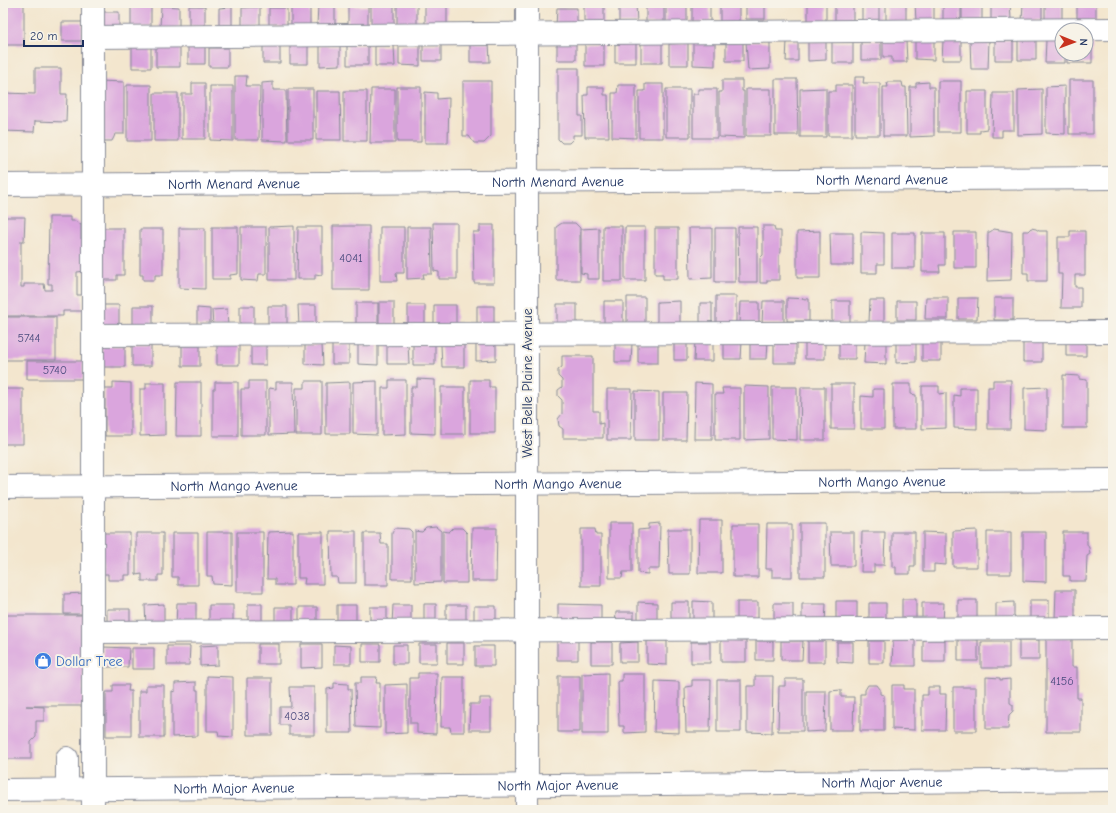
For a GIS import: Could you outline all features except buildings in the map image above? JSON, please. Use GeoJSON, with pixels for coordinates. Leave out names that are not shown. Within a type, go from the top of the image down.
{"type":"FeatureCollection","features":[{"type":"Feature","properties":{"kind":"street"},"geometry":{"type":"LineString","coordinates":[[93,3],[93,800]]}},
{"type":"Feature","properties":{"kind":"street","name":"West Belle Plaine Avenue"},"geometry":{"type":"LineString","coordinates":[[527,3],[527,810]]}},
{"type":"Feature","properties":{"kind":"street"},"geometry":{"type":"LineString","coordinates":[[93,36],[1113,29]]}},
{"type":"Feature","properties":{"kind":"street","name":"North Menard Avenue"},"geometry":{"type":"LineString","coordinates":[[3,186],[1113,178]]}},
{"type":"Feature","properties":{"kind":"street"},"geometry":{"type":"LineString","coordinates":[[94,335],[1113,332]]}},
{"type":"Feature","properties":{"kind":"street","name":"North Mango Avenue"},"geometry":{"type":"LineString","coordinates":[[3,487],[1113,480]]}},
{"type":"Feature","properties":{"kind":"street"},"geometry":{"type":"LineString","coordinates":[[94,632],[1113,628]]}},
{"type":"Feature","properties":{"kind":"street"},"geometry":{"type":"LineString","coordinates":[[67,758],[67,790]]}},
{"type":"Feature","properties":{"kind":"street","name":"North Major Avenue"},"geometry":{"type":"LineString","coordinates":[[3,790],[67,790],[93,800],[527,786],[1113,780]]}},
{"type":"Feature","properties":{"kind":"place","name":"Dollar Tree"},"geometry":{"type":"Point","coordinates":[43,661]}}]}
